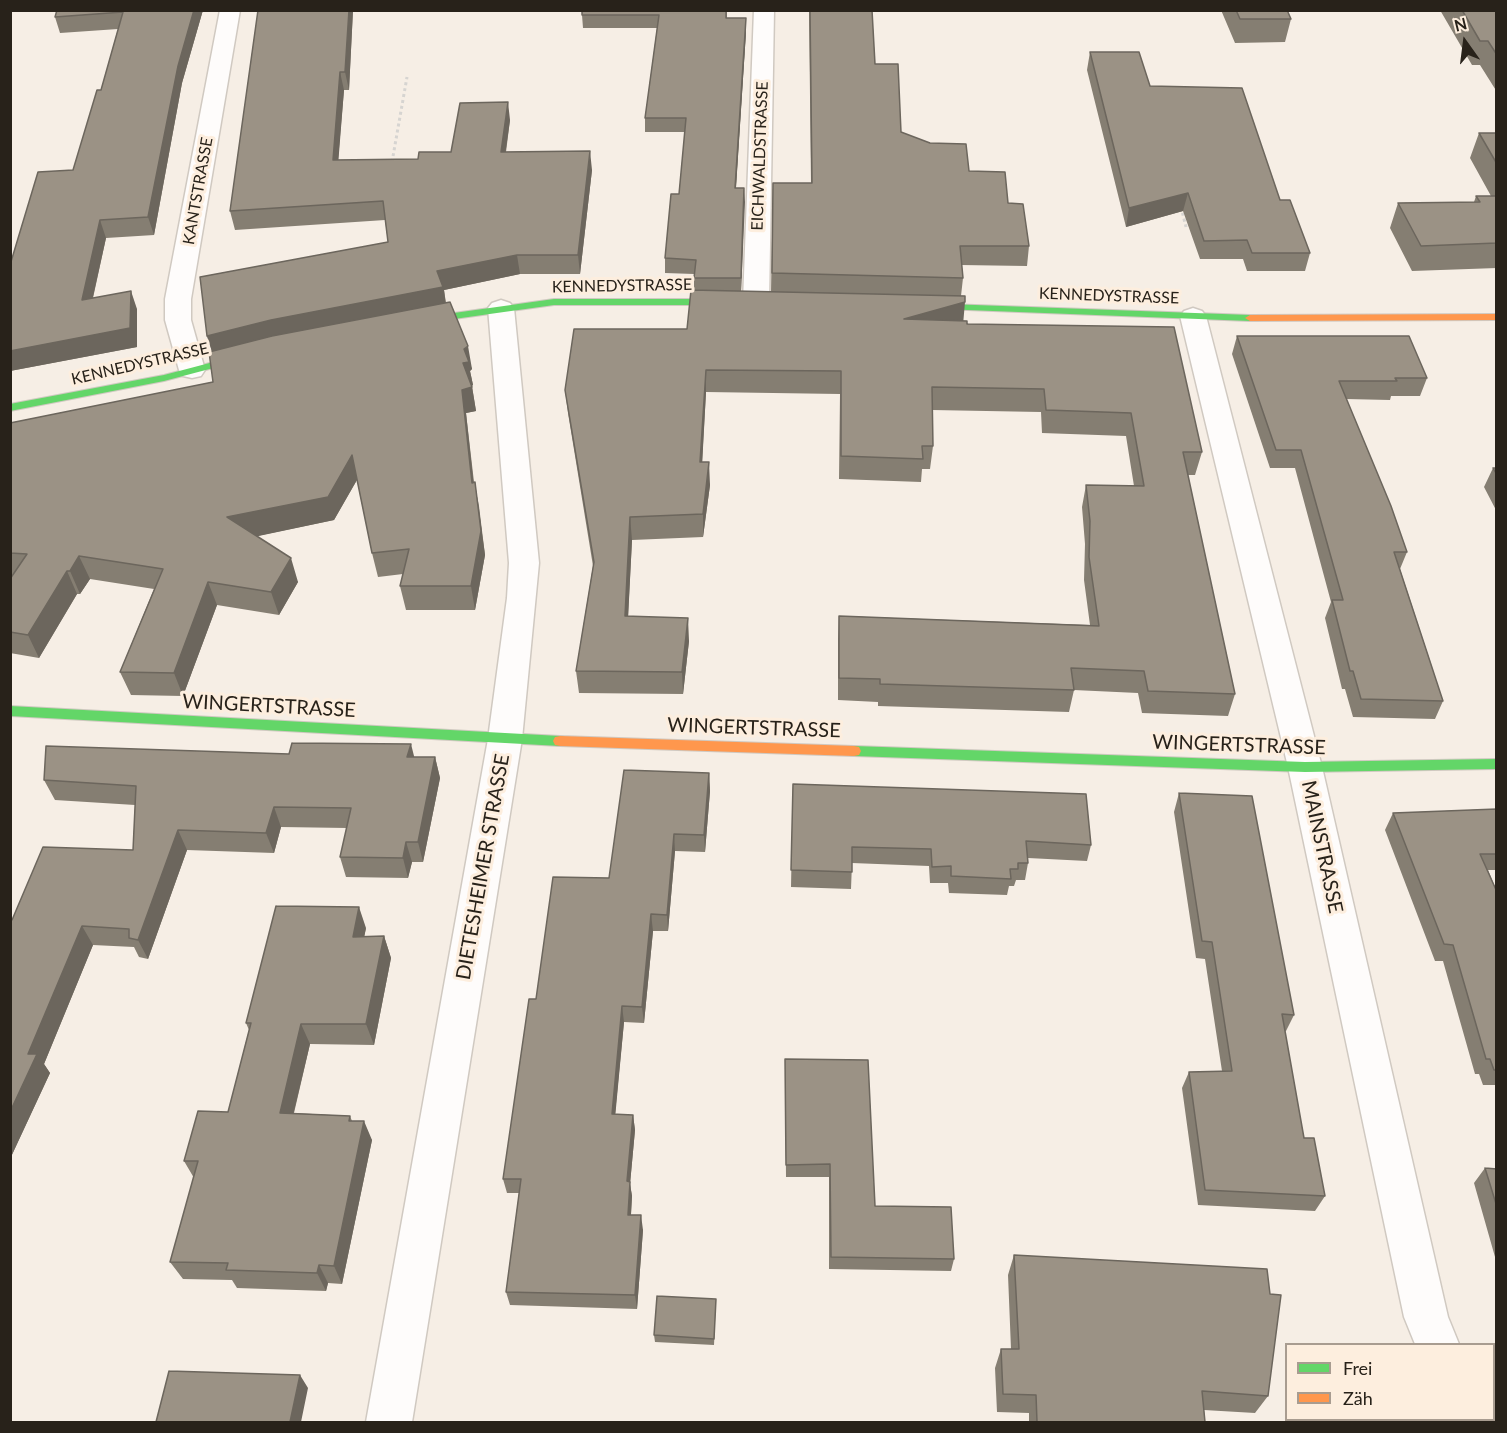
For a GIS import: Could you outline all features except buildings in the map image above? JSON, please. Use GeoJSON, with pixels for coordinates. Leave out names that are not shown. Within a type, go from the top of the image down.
{"type":"FeatureCollection","features":[{"type":"Feature","properties":{"kind":"main road","name":"KENNEDYSTRASSE"},"geometry":{"type":"LineString","coordinates":[[403,324],[554,302],[761,302]]}},
{"type":"Feature","properties":{"kind":"main road","name":"KENNEDYSTRASSE"},"geometry":{"type":"LineString","coordinates":[[900,305],[1274,319],[1497,317]]}},
{"type":"Feature","properties":{"kind":"main road","name":"KENNEDYSTRASSE"},"geometry":{"type":"LineString","coordinates":[[10,408],[266,352]]}},
{"type":"Feature","properties":{"kind":"main road","name":"WINGERTSTRASSE"},"geometry":{"type":"LineString","coordinates":[[10,711],[505,739],[1305,767],[1497,764]]}},
{"type":"Feature","properties":{"kind":"street","name":"KANTSTRASSE"},"geometry":{"type":"LineString","coordinates":[[192,370],[178,320],[178,299],[230,10]]}},
{"type":"Feature","properties":{"kind":"street","name":"EICHWALDSTRASSE"},"geometry":{"type":"LineString","coordinates":[[761,302],[764,10]]}},
{"type":"Feature","properties":{"kind":"street","name":"DIETESHEIMER STRASSE"},"geometry":{"type":"LineString","coordinates":[[389,1422],[505,739],[524,577],[501,308]]}},
{"type":"Feature","properties":{"kind":"street","name":"MAINSTRASSE"},"geometry":{"type":"LineString","coordinates":[[1193,316],[1305,767],[1426,1317],[1437,1343]]}},
{"type":"Feature","properties":{"kind":"path"},"geometry":{"type":"LineString","coordinates":[[391,169],[407,77]]}},
{"type":"Feature","properties":{"kind":"path"},"geometry":{"type":"LineString","coordinates":[[1178,197],[1186,227]]}},
{"type":"Feature","properties":{"kind":"traffic: fast"},"geometry":{"type":"LineString","coordinates":[[411,322],[554,302],[736,302]]}},
{"type":"Feature","properties":{"kind":"traffic: fast"},"geometry":{"type":"LineString","coordinates":[[920,306],[1250,318]]}},
{"type":"Feature","properties":{"kind":"traffic: fast"},"geometry":{"type":"LineString","coordinates":[[10,408],[164,378],[255,354]]}},
{"type":"Feature","properties":{"kind":"traffic: fast"},"geometry":{"type":"LineString","coordinates":[[10,711],[560,741]]}},
{"type":"Feature","properties":{"kind":"traffic: fast"},"geometry":{"type":"LineString","coordinates":[[854,751],[1305,767],[1496,764]]}},
{"type":"Feature","properties":{"kind":"traffic: slow"},"geometry":{"type":"LineString","coordinates":[[1250,318],[1496,317]]}},
{"type":"Feature","properties":{"kind":"traffic: slow"},"geometry":{"type":"LineString","coordinates":[[560,741],[854,751]]}}]}
